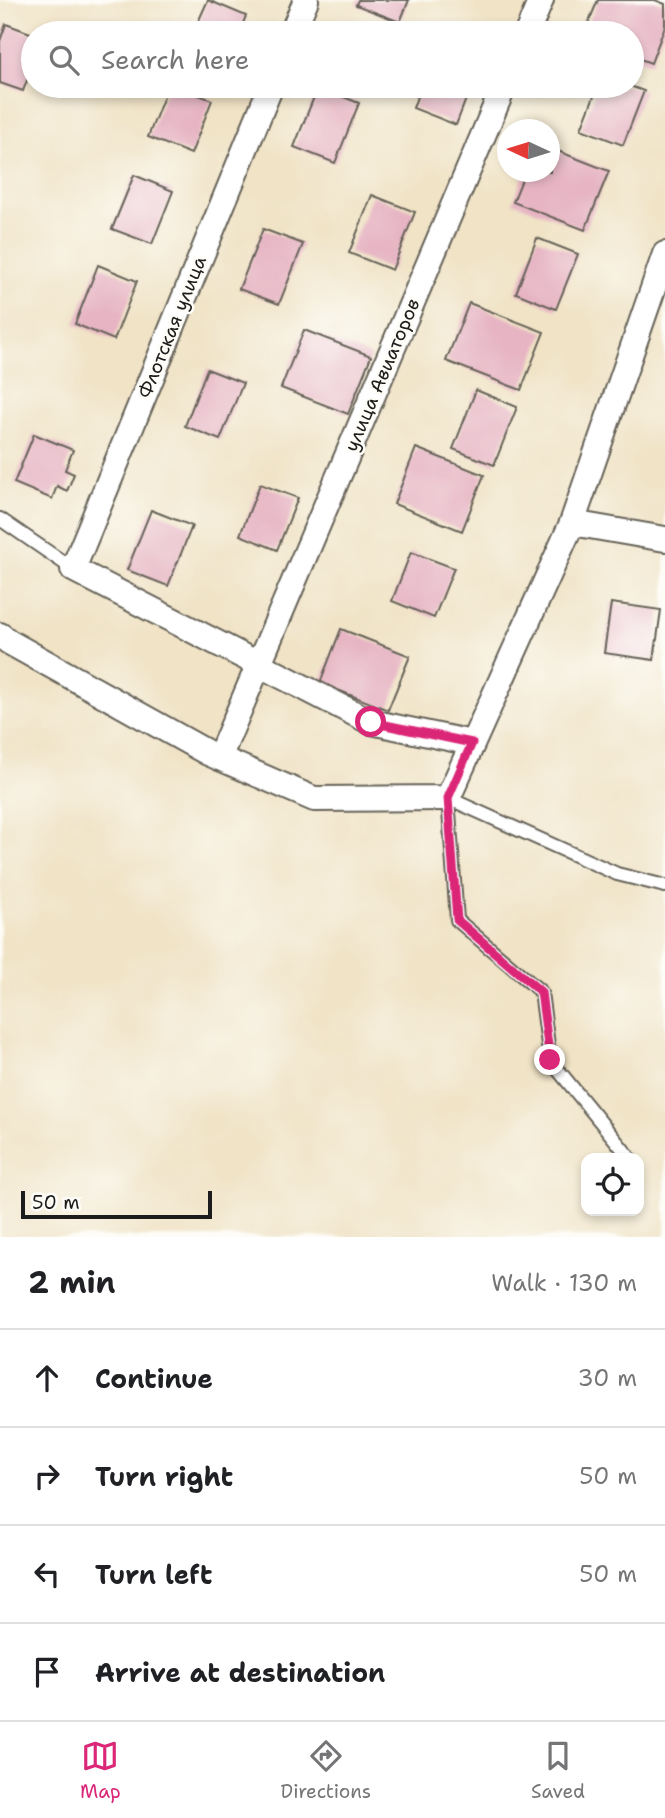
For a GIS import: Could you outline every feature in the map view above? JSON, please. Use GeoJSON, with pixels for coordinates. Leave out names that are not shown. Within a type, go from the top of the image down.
{"type":"FeatureCollection","features":[{"type":"Feature","properties":{"kind":"street"},"geometry":{"type":"LineString","coordinates":[[297,21],[306,0]]}},
{"type":"Feature","properties":{"kind":"street"},"geometry":{"type":"LineString","coordinates":[[532,21],[541,0]]}},
{"type":"Feature","properties":{"kind":"street","name":"Флотская улица"},"geometry":{"type":"LineString","coordinates":[[73,569],[266,98]]}},
{"type":"Feature","properties":{"kind":"street","name":"улица Авиаторов"},"geometry":{"type":"LineString","coordinates":[[219,758],[499,98]]}},
{"type":"Feature","properties":{"kind":"street"},"geometry":{"type":"LineString","coordinates":[[0,635],[219,758],[314,799],[448,798],[572,523],[665,254]]}},
{"type":"Feature","properties":{"kind":"street"},"geometry":{"type":"LineString","coordinates":[[572,523],[665,539]]}},
{"type":"Feature","properties":{"kind":"street"},"geometry":{"type":"LineString","coordinates":[[73,569],[371,722],[472,743]]}},
{"type":"Feature","properties":{"kind":"lane"},"geometry":{"type":"LineString","coordinates":[[0,519],[73,569]]}},
{"type":"Feature","properties":{"kind":"lane"},"geometry":{"type":"LineString","coordinates":[[626,1153],[550,1060],[541,992],[457,920],[448,798],[617,874],[665,886]]}},
{"type":"Feature","properties":{"kind":"building"},"geometry":{"type":"Polygon","coordinates":[[[208,0],[246,16],[244,21],[198,21],[208,0]]]}},
{"type":"Feature","properties":{"kind":"building"},"geometry":{"type":"Polygon","coordinates":[[[358,0],[409,0],[400,21],[356,5],[358,0]]]}},
{"type":"Feature","properties":{"kind":"building"},"geometry":{"type":"Polygon","coordinates":[[[598,0],[655,0],[665,4],[665,26],[651,63],[644,60],[644,21],[589,21],[598,0]]]}},
{"type":"Feature","properties":{"kind":"building"},"geometry":{"type":"Polygon","coordinates":[[[6,24],[21,30],[21,90],[0,83],[0,41],[6,24]]]}},
{"type":"Feature","properties":{"kind":"building"},"geometry":{"type":"Polygon","coordinates":[[[163,98],[212,100],[191,154],[148,137],[163,98]]]}},
{"type":"Feature","properties":{"kind":"building"},"geometry":{"type":"Polygon","coordinates":[[[314,98],[346,98],[359,103],[335,163],[294,147],[314,98]]]}},
{"type":"Feature","properties":{"kind":"building"},"geometry":{"type":"Polygon","coordinates":[[[417,98],[466,98],[456,125],[413,108],[417,98]]]}},
{"type":"Feature","properties":{"kind":"building"},"geometry":{"type":"Polygon","coordinates":[[[593,98],[641,98],[623,145],[581,129],[593,98]]]}},
{"type":"Feature","properties":{"kind":"building"},"geometry":{"type":"Polygon","coordinates":[[[560,152],[609,171],[585,230],[513,202],[521,182],[560,182],[560,152]]]}},
{"type":"Feature","properties":{"kind":"building"},"geometry":{"type":"Polygon","coordinates":[[[134,175],[173,191],[152,244],[112,229],[134,175]]]}},
{"type":"Feature","properties":{"kind":"building"},"geometry":{"type":"Polygon","coordinates":[[[372,195],[415,212],[392,270],[349,253],[372,195]]]}},
{"type":"Feature","properties":{"kind":"building"},"geometry":{"type":"Polygon","coordinates":[[[263,229],[303,244],[279,304],[239,289],[263,229]]]}},
{"type":"Feature","properties":{"kind":"building"},"geometry":{"type":"Polygon","coordinates":[[[537,238],[578,254],[556,309],[516,293],[537,238]]]}},
{"type":"Feature","properties":{"kind":"building"},"geometry":{"type":"Polygon","coordinates":[[[98,265],[137,281],[114,340],[75,324],[98,265]]]}},
{"type":"Feature","properties":{"kind":"building"},"geometry":{"type":"Polygon","coordinates":[[[469,303],[544,332],[521,390],[446,361],[469,303]]]}},
{"type":"Feature","properties":{"kind":"building"},"geometry":{"type":"Polygon","coordinates":[[[304,330],[371,356],[348,414],[281,388],[304,330]]]}},
{"type":"Feature","properties":{"kind":"building"},"geometry":{"type":"Polygon","coordinates":[[[207,369],[243,383],[220,440],[185,426],[207,369]]]}},
{"type":"Feature","properties":{"kind":"building"},"geometry":{"type":"Polygon","coordinates":[[[476,390],[517,407],[494,465],[453,449],[476,390]]]}},
{"type":"Feature","properties":{"kind":"building"},"geometry":{"type":"Polygon","coordinates":[[[34,434],[73,450],[65,470],[74,474],[67,491],[57,486],[52,499],[14,483],[34,434]]]}},
{"type":"Feature","properties":{"kind":"building"},"geometry":{"type":"Polygon","coordinates":[[[416,448],[484,475],[462,531],[394,504],[416,448]]]}},
{"type":"Feature","properties":{"kind":"building"},"geometry":{"type":"Polygon","coordinates":[[[260,484],[298,498],[277,550],[240,535],[260,484]]]}},
{"type":"Feature","properties":{"kind":"building"},"geometry":{"type":"Polygon","coordinates":[[[151,510],[192,526],[168,586],[127,570],[151,510]]]}},
{"type":"Feature","properties":{"kind":"building"},"geometry":{"type":"Polygon","coordinates":[[[411,552],[454,568],[434,618],[392,601],[411,552]]]}},
{"type":"Feature","properties":{"kind":"building"},"geometry":{"type":"Polygon","coordinates":[[[611,603],[661,610],[654,660],[604,653],[611,603]]]}},
{"type":"Feature","properties":{"kind":"building"},"geometry":{"type":"Polygon","coordinates":[[[341,629],[410,656],[388,710],[320,683],[341,629]]]}},
{"type":"Feature","properties":{"kind":"route"},"geometry":{"type":"LineString","coordinates":[[371,722],[472,743],[448,798],[457,920],[541,992],[550,1060]]}}]}
